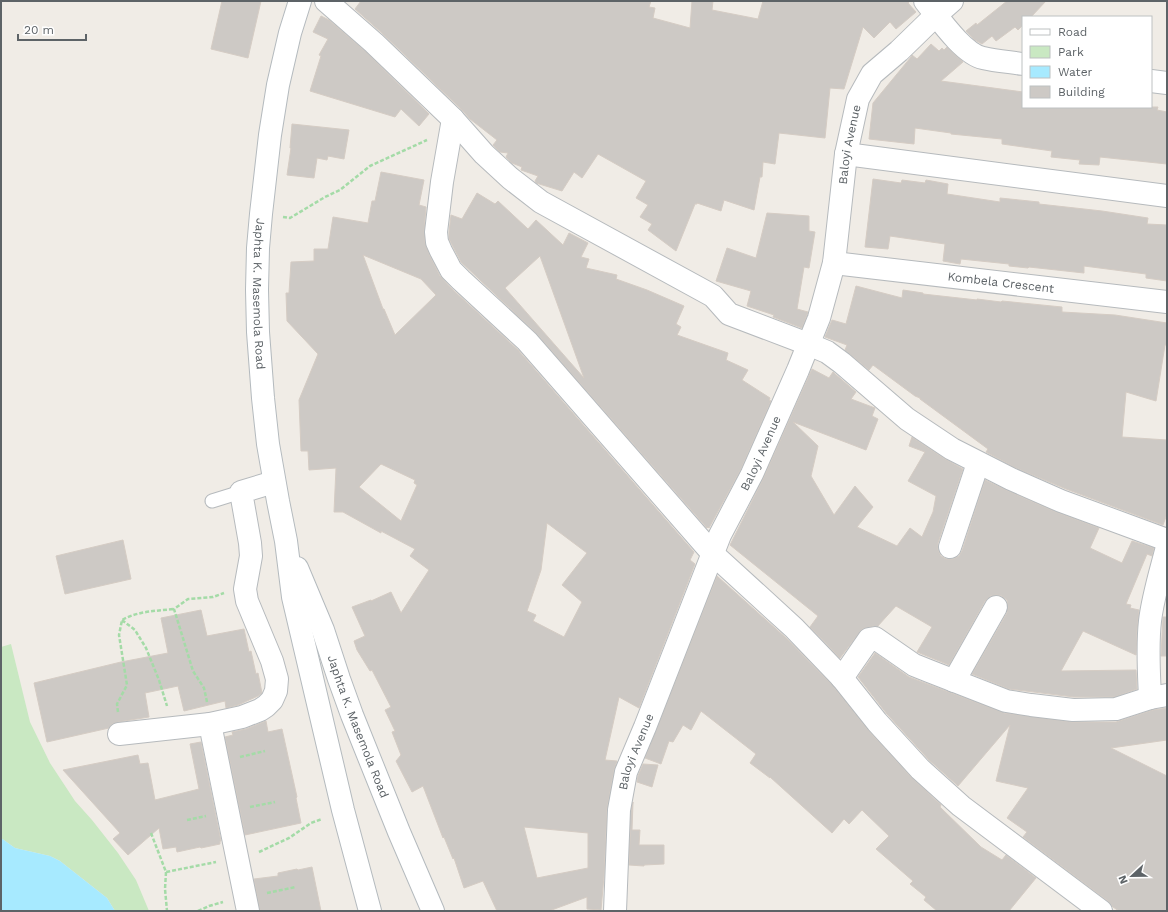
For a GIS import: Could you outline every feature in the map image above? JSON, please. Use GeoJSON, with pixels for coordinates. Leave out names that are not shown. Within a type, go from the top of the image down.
{"type":"FeatureCollection","features":[{"type":"Feature","properties":{"kind":"street","name":"Japhta K. Masemola Road"},"geometry":{"type":"LineString","coordinates":[[300,1],[290,33],[278,85],[270,135],[261,214],[258,248],[258,332],[263,398],[274,482],[286,541],[293,597],[343,810],[370,911]]}},
{"type":"Feature","properties":{"kind":"street"},"geometry":{"type":"LineString","coordinates":[[326,1],[374,43],[453,119],[484,154],[510,178],[541,202],[713,296],[728,314],[827,352],[907,419],[952,449],[1011,479],[1061,501],[1167,540]]}},
{"type":"Feature","properties":{"kind":"street","name":"Baloyi Avenue"},"geometry":{"type":"LineString","coordinates":[[615,911],[619,810],[626,772],[720,535],[752,474],[798,370],[819,318],[834,263],[846,154],[858,99],[861,91],[872,74],[899,51],[930,8],[952,1]]}},
{"type":"Feature","properties":{"kind":"street"},"geometry":{"type":"LineString","coordinates":[[930,8],[961,44],[974,54],[983,58],[1022,64]]}},
{"type":"Feature","properties":{"kind":"street"},"geometry":{"type":"LineString","coordinates":[[1152,81],[1167,83]]}},
{"type":"Feature","properties":{"kind":"street"},"geometry":{"type":"LineString","coordinates":[[453,119],[437,216],[436,232],[437,242],[452,270],[527,341],[713,554],[794,628],[842,678],[877,722],[920,769],[961,806],[1101,911]]}},
{"type":"Feature","properties":{"kind":"street"},"geometry":{"type":"LineString","coordinates":[[846,154],[1167,196]]}},
{"type":"Feature","properties":{"kind":"street","name":"Kombela Crescent"},"geometry":{"type":"LineString","coordinates":[[834,263],[1167,302]]}},
{"type":"Feature","properties":{"kind":"street"},"geometry":{"type":"LineString","coordinates":[[950,547],[978,463]]}},
{"type":"Feature","properties":{"kind":"street"},"geometry":{"type":"LineString","coordinates":[[120,734],[210,724],[242,717],[260,710],[272,700],[276,691],[277,679],[272,661],[247,601],[245,589],[251,556],[241,492],[274,482]]}},
{"type":"Feature","properties":{"kind":"street","name":"Japhta K. Masemola Road"},"geometry":{"type":"LineString","coordinates":[[286,541],[323,630],[352,715],[399,832],[433,911]]}},
{"type":"Feature","properties":{"kind":"street"},"geometry":{"type":"LineString","coordinates":[[842,678],[869,639],[875,638],[914,665],[1006,701],[1073,710],[1116,709],[1158,696],[1149,644],[1150,622],[1167,547]]}},
{"type":"Feature","properties":{"kind":"street"},"geometry":{"type":"LineString","coordinates":[[954,681],[996,607]]}},
{"type":"Feature","properties":{"kind":"street"},"geometry":{"type":"LineString","coordinates":[[210,724],[248,911]]}},
{"type":"Feature","properties":{"kind":"lane"},"geometry":{"type":"LineString","coordinates":[[212,501],[241,492]]}},
{"type":"Feature","properties":{"kind":"path"},"geometry":{"type":"LineString","coordinates":[[261,214],[290,218],[325,197],[340,190],[370,166],[430,138],[449,140]]}},
{"type":"Feature","properties":{"kind":"path"},"geometry":{"type":"LineString","coordinates":[[122,620],[132,615],[151,611],[174,609],[188,599],[213,597],[233,590],[245,589]]}},
{"type":"Feature","properties":{"kind":"path"},"geometry":{"type":"LineString","coordinates":[[174,609],[193,671],[204,688],[210,724]]}},
{"type":"Feature","properties":{"kind":"path"},"geometry":{"type":"LineString","coordinates":[[122,620],[135,630],[146,648],[159,680],[172,728]]}},
{"type":"Feature","properties":{"kind":"path"},"geometry":{"type":"LineString","coordinates":[[120,734],[117,704],[127,685],[119,635],[122,620]]}},
{"type":"Feature","properties":{"kind":"path"},"geometry":{"type":"LineString","coordinates":[[166,872],[165,889],[167,911]]}},
{"type":"Feature","properties":{"kind":"green space"},"geometry":{"type":"Polygon","coordinates":[[[11,644],[30,722],[50,763],[75,801],[118,853],[136,880],[149,911],[115,911],[107,898],[60,861],[50,856],[15,848],[1,838],[1,647],[11,644]]]}},
{"type":"Feature","properties":{"kind":"water"},"geometry":{"type":"Polygon","coordinates":[[[1,838],[15,848],[50,856],[60,861],[107,898],[115,911],[1,911],[1,838]]]}},
{"type":"Feature","properties":{"kind":"building"},"geometry":{"type":"Polygon","coordinates":[[[222,1],[261,1],[248,58],[211,49],[222,1]]]}},
{"type":"Feature","properties":{"kind":"building"},"geometry":{"type":"Polygon","coordinates":[[[361,1],[651,1],[649,7],[655,8],[653,18],[690,28],[692,1],[713,1],[712,10],[758,19],[763,1],[910,1],[908,3],[916,12],[896,29],[890,22],[874,38],[863,27],[844,89],[830,88],[825,138],[779,133],[775,164],[763,162],[762,177],[760,177],[754,210],[724,200],[721,211],[697,203],[695,204],[676,251],[648,230],[652,224],[640,217],[648,205],[636,198],[646,181],[598,154],[582,178],[574,172],[562,191],[536,183],[535,181],[538,176],[521,170],[522,167],[512,163],[506,157],[508,153],[500,152],[493,145],[497,140],[470,119],[383,34],[355,9],[361,1]]]}},
{"type":"Feature","properties":{"kind":"building"},"geometry":{"type":"Polygon","coordinates":[[[1007,1],[1046,1],[1032,16],[1022,16],[1022,26],[1018,30],[1015,27],[996,41],[992,36],[982,44],[975,40],[966,31],[976,23],[977,25],[1007,1]]]}},
{"type":"Feature","properties":{"kind":"building"},"geometry":{"type":"Polygon","coordinates":[[[321,16],[329,20],[366,52],[429,114],[419,126],[401,109],[395,117],[310,91],[321,56],[319,55],[328,39],[313,32],[321,16]]]}},
{"type":"Feature","properties":{"kind":"building"},"geometry":{"type":"Polygon","coordinates":[[[931,44],[939,51],[942,48],[944,50],[947,47],[963,62],[941,81],[1022,92],[1022,108],[1158,107],[1157,110],[1167,112],[1167,164],[1100,157],[1099,165],[1079,164],[1080,160],[1051,157],[1052,151],[1002,144],[1002,139],[951,134],[915,128],[914,144],[869,139],[873,103],[912,55],[917,59],[931,44]]]}},
{"type":"Feature","properties":{"kind":"building"},"geometry":{"type":"Polygon","coordinates":[[[292,124],[349,130],[344,159],[328,156],[327,160],[317,158],[314,178],[287,175],[291,148],[292,124]]]}},
{"type":"Feature","properties":{"kind":"building"},"geometry":{"type":"Polygon","coordinates":[[[381,172],[424,180],[419,205],[426,207],[424,231],[425,243],[440,276],[518,350],[694,552],[690,560],[695,564],[639,708],[619,697],[605,760],[617,761],[607,809],[601,910],[587,909],[587,897],[549,911],[497,911],[483,881],[464,888],[454,858],[453,859],[444,837],[443,838],[423,786],[412,792],[396,761],[401,755],[392,732],[395,731],[385,710],[391,707],[372,670],[370,671],[357,650],[354,641],[365,636],[352,607],[371,601],[391,592],[401,613],[429,570],[410,556],[415,549],[381,531],[381,533],[343,512],[334,512],[336,468],[309,470],[308,451],[301,451],[299,400],[318,354],[287,321],[286,293],[289,293],[291,262],[314,261],[314,249],[328,249],[333,217],[368,223],[372,201],[375,201],[381,172]],[[363,255],[383,309],[395,335],[436,295],[421,279],[363,255]],[[381,464],[359,487],[401,521],[417,485],[414,483],[415,480],[381,464]],[[547,523],[541,570],[527,611],[536,615],[533,621],[564,637],[582,602],[562,585],[587,553],[547,523]],[[524,827],[537,878],[588,868],[588,833],[524,827]]]}},
{"type":"Feature","properties":{"kind":"building"},"geometry":{"type":"Polygon","coordinates":[[[873,179],[901,183],[902,180],[925,183],[926,180],[948,184],[947,194],[1000,202],[1000,198],[1039,202],[1039,204],[1148,218],[1147,224],[1167,225],[1167,281],[1146,278],[1146,274],[1084,266],[1084,273],[1009,266],[1009,264],[961,259],[960,264],[943,261],[945,244],[890,236],[888,249],[865,247],[873,179]]]}},
{"type":"Feature","properties":{"kind":"building"},"geometry":{"type":"Polygon","coordinates":[[[477,193],[495,204],[498,201],[528,229],[536,220],[563,245],[569,233],[588,243],[581,257],[589,259],[586,268],[617,275],[616,279],[647,290],[684,306],[676,324],[681,327],[677,335],[728,353],[726,360],[748,370],[742,380],[770,398],[769,400],[771,401],[741,469],[709,528],[707,528],[536,333],[461,262],[449,239],[449,232],[451,215],[462,219],[477,193]],[[540,256],[505,288],[584,378],[540,256]]]}},
{"type":"Feature","properties":{"kind":"building"},"geometry":{"type":"Polygon","coordinates":[[[767,213],[809,216],[809,231],[815,232],[809,268],[804,267],[797,309],[808,312],[802,328],[773,317],[774,315],[747,306],[751,291],[716,281],[727,248],[756,258],[767,213]]]}},
{"type":"Feature","properties":{"kind":"building"},"geometry":{"type":"Polygon","coordinates":[[[856,286],[902,298],[903,290],[923,294],[977,300],[1062,307],[1062,312],[1115,315],[1167,323],[1167,345],[1165,345],[1156,401],[1126,392],[1122,437],[1167,440],[1167,514],[1163,525],[1066,489],[1016,468],[986,452],[988,449],[873,365],[869,370],[845,350],[847,345],[825,337],[832,320],[846,324],[856,286]]]}},
{"type":"Feature","properties":{"kind":"building"},"geometry":{"type":"Polygon","coordinates":[[[812,369],[829,378],[833,372],[856,392],[851,399],[875,408],[872,416],[878,419],[866,450],[793,422],[818,446],[811,476],[834,515],[855,486],[873,507],[857,527],[897,546],[910,528],[922,537],[933,512],[936,496],[908,481],[925,452],[909,446],[912,437],[963,469],[938,543],[938,550],[941,556],[946,559],[953,559],[959,556],[962,551],[985,480],[1056,512],[1099,528],[1090,548],[1122,563],[1132,541],[1154,548],[1152,556],[1147,554],[1126,604],[1131,605],[1130,608],[1139,610],[1136,655],[1083,631],[1061,671],[1136,670],[1137,689],[1114,697],[1074,697],[1009,689],[972,674],[1007,613],[1007,600],[1002,596],[996,595],[990,596],[985,601],[949,665],[917,652],[932,627],[896,606],[877,627],[873,626],[862,629],[840,658],[810,627],[818,616],[730,545],[763,479],[812,369]]]}},
{"type":"Feature","properties":{"kind":"building"},"geometry":{"type":"Polygon","coordinates":[[[123,540],[131,579],[65,594],[56,556],[123,540]]]}},
{"type":"Feature","properties":{"kind":"building"},"geometry":{"type":"Polygon","coordinates":[[[717,576],[785,637],[833,686],[868,730],[911,777],[941,805],[940,807],[981,847],[1002,860],[1006,855],[1036,878],[1009,911],[937,911],[924,900],[926,897],[910,884],[913,881],[876,849],[889,836],[862,810],[849,824],[844,819],[832,833],[770,777],[750,763],[756,754],[701,711],[691,730],[683,725],[673,742],[669,741],[661,764],[645,758],[717,576]]]}},
{"type":"Feature","properties":{"kind":"building"},"geometry":{"type":"Polygon","coordinates":[[[201,610],[207,636],[244,629],[256,674],[258,673],[262,693],[238,705],[226,708],[225,701],[184,711],[178,686],[145,693],[149,717],[118,722],[112,724],[109,728],[47,742],[34,683],[121,662],[168,653],[161,618],[201,610]]]}},
{"type":"Feature","properties":{"kind":"building"},"geometry":{"type":"Polygon","coordinates":[[[1163,617],[1167,617],[1167,656],[1161,656],[1163,617]]]}},
{"type":"Feature","properties":{"kind":"building"},"geometry":{"type":"Polygon","coordinates":[[[875,653],[909,677],[1004,713],[1072,722],[1116,722],[1153,710],[1167,708],[1167,740],[1111,748],[1167,776],[1167,911],[1119,911],[1108,901],[1023,837],[1027,832],[1007,818],[1028,788],[996,781],[1010,725],[958,786],[929,760],[887,714],[858,677],[875,653]]]}},
{"type":"Feature","properties":{"kind":"building"},"geometry":{"type":"Polygon","coordinates":[[[266,721],[268,732],[282,729],[297,797],[301,823],[245,835],[225,737],[233,735],[232,732],[246,729],[266,721]]]}},
{"type":"Feature","properties":{"kind":"building"},"geometry":{"type":"Polygon","coordinates":[[[201,742],[221,841],[220,844],[201,848],[177,852],[176,847],[163,849],[159,828],[128,855],[113,839],[120,833],[63,770],[138,755],[140,764],[148,763],[155,800],[199,789],[190,744],[201,742]]]}},
{"type":"Feature","properties":{"kind":"building"},"geometry":{"type":"Polygon","coordinates":[[[643,764],[658,765],[652,787],[637,782],[643,764]]]}},
{"type":"Feature","properties":{"kind":"building"},"geometry":{"type":"Polygon","coordinates":[[[633,802],[632,830],[640,830],[639,845],[664,845],[664,864],[644,866],[629,865],[631,811],[633,802]]]}},
{"type":"Feature","properties":{"kind":"building"},"geometry":{"type":"Polygon","coordinates":[[[312,867],[321,911],[260,911],[254,879],[278,876],[278,873],[312,867]]]}}]}
